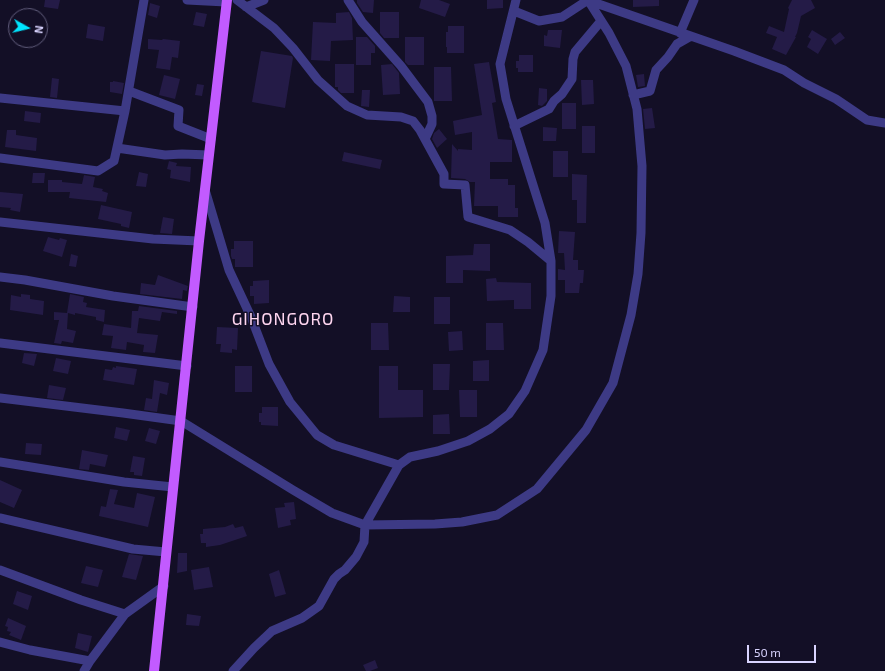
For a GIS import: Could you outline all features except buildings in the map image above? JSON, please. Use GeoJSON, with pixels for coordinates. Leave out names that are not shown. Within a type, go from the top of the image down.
{"type":"FeatureCollection","features":[{"type":"Feature","properties":{"kind":"main road"},"geometry":{"type":"LineString","coordinates":[[155,670],[199,241],[206,192],[226,1]]}},
{"type":"Feature","properties":{"kind":"street"},"geometry":{"type":"LineString","coordinates":[[0,158],[98,171],[114,161],[129,91],[144,0]]}},
{"type":"Feature","properties":{"kind":"street"},"geometry":{"type":"LineString","coordinates":[[187,0],[226,1]]}},
{"type":"Feature","properties":{"kind":"street"},"geometry":{"type":"LineString","coordinates":[[237,0],[274,28],[293,48],[318,80],[347,106],[367,115],[401,117],[413,121],[425,138],[444,174],[444,184],[465,185],[468,217],[510,230],[528,242],[551,261]]}},
{"type":"Feature","properties":{"kind":"street"},"geometry":{"type":"LineString","coordinates":[[246,7],[264,0]]}},
{"type":"Feature","properties":{"kind":"street"},"geometry":{"type":"LineString","coordinates":[[348,0],[362,22],[402,66],[428,102],[432,116],[432,124],[425,138]]}},
{"type":"Feature","properties":{"kind":"street"},"geometry":{"type":"LineString","coordinates":[[233,671],[272,631],[302,618],[319,606],[334,579],[345,570],[356,556],[364,542],[365,525],[399,464],[410,457],[438,451],[468,440],[490,429],[509,414],[525,391],[543,350],[551,296],[551,261],[545,223],[506,99],[500,64],[516,0]]}},
{"type":"Feature","properties":{"kind":"street"},"geometry":{"type":"LineString","coordinates":[[514,11],[539,21],[547,20],[562,17],[589,0]]}},
{"type":"Feature","properties":{"kind":"street"},"geometry":{"type":"LineString","coordinates":[[589,0],[784,70],[868,120],[885,123]]}},
{"type":"Feature","properties":{"kind":"street"},"geometry":{"type":"LineString","coordinates":[[0,398],[123,413],[181,422],[287,487],[326,509],[365,525],[462,522],[497,515],[537,489],[586,430],[613,383],[631,315],[638,274],[641,233],[642,166],[637,109],[626,66],[609,33],[589,0]]}},
{"type":"Feature","properties":{"kind":"street"},"geometry":{"type":"LineString","coordinates":[[680,33],[694,0]]}},
{"type":"Feature","properties":{"kind":"street"},"geometry":{"type":"LineString","coordinates":[[514,126],[549,109],[554,101],[562,94],[572,79],[573,58],[575,52],[601,21]]}},
{"type":"Feature","properties":{"kind":"street"},"geometry":{"type":"LineString","coordinates":[[633,95],[650,91],[656,70],[677,44],[690,36]]}},
{"type":"Feature","properties":{"kind":"street"},"geometry":{"type":"LineString","coordinates":[[129,91],[179,110],[178,126],[211,139]]}},
{"type":"Feature","properties":{"kind":"street"},"geometry":{"type":"LineString","coordinates":[[0,98],[125,111]]}},
{"type":"Feature","properties":{"kind":"street"},"geometry":{"type":"LineString","coordinates":[[117,148],[165,155],[209,155]]}},
{"type":"Feature","properties":{"kind":"street"},"geometry":{"type":"LineString","coordinates":[[206,192],[229,270],[251,317],[269,364],[290,402],[317,435],[334,445],[399,464]]}},
{"type":"Feature","properties":{"kind":"street"},"geometry":{"type":"LineString","coordinates":[[0,222],[153,239],[199,241]]}},
{"type":"Feature","properties":{"kind":"street"},"geometry":{"type":"LineString","coordinates":[[0,277],[113,296],[193,307]]}},
{"type":"Feature","properties":{"kind":"street"},"geometry":{"type":"LineString","coordinates":[[0,343],[187,366]]}},
{"type":"Feature","properties":{"kind":"street"},"geometry":{"type":"LineString","coordinates":[[0,462],[124,482],[173,487]]}},
{"type":"Feature","properties":{"kind":"street"},"geometry":{"type":"LineString","coordinates":[[0,518],[133,549],[166,552]]}},
{"type":"Feature","properties":{"kind":"street"},"geometry":{"type":"LineString","coordinates":[[0,570],[81,600],[125,614]]}},
{"type":"Feature","properties":{"kind":"street"},"geometry":{"type":"LineString","coordinates":[[84,671],[125,614],[164,586]]}},
{"type":"Feature","properties":{"kind":"street"},"geometry":{"type":"LineString","coordinates":[[0,642],[30,650],[90,661]]}},
{"type":"Feature","properties":{"kind":"district","name":"GIHONGORO"},"geometry":{"type":"Point","coordinates":[283,319]}}]}
